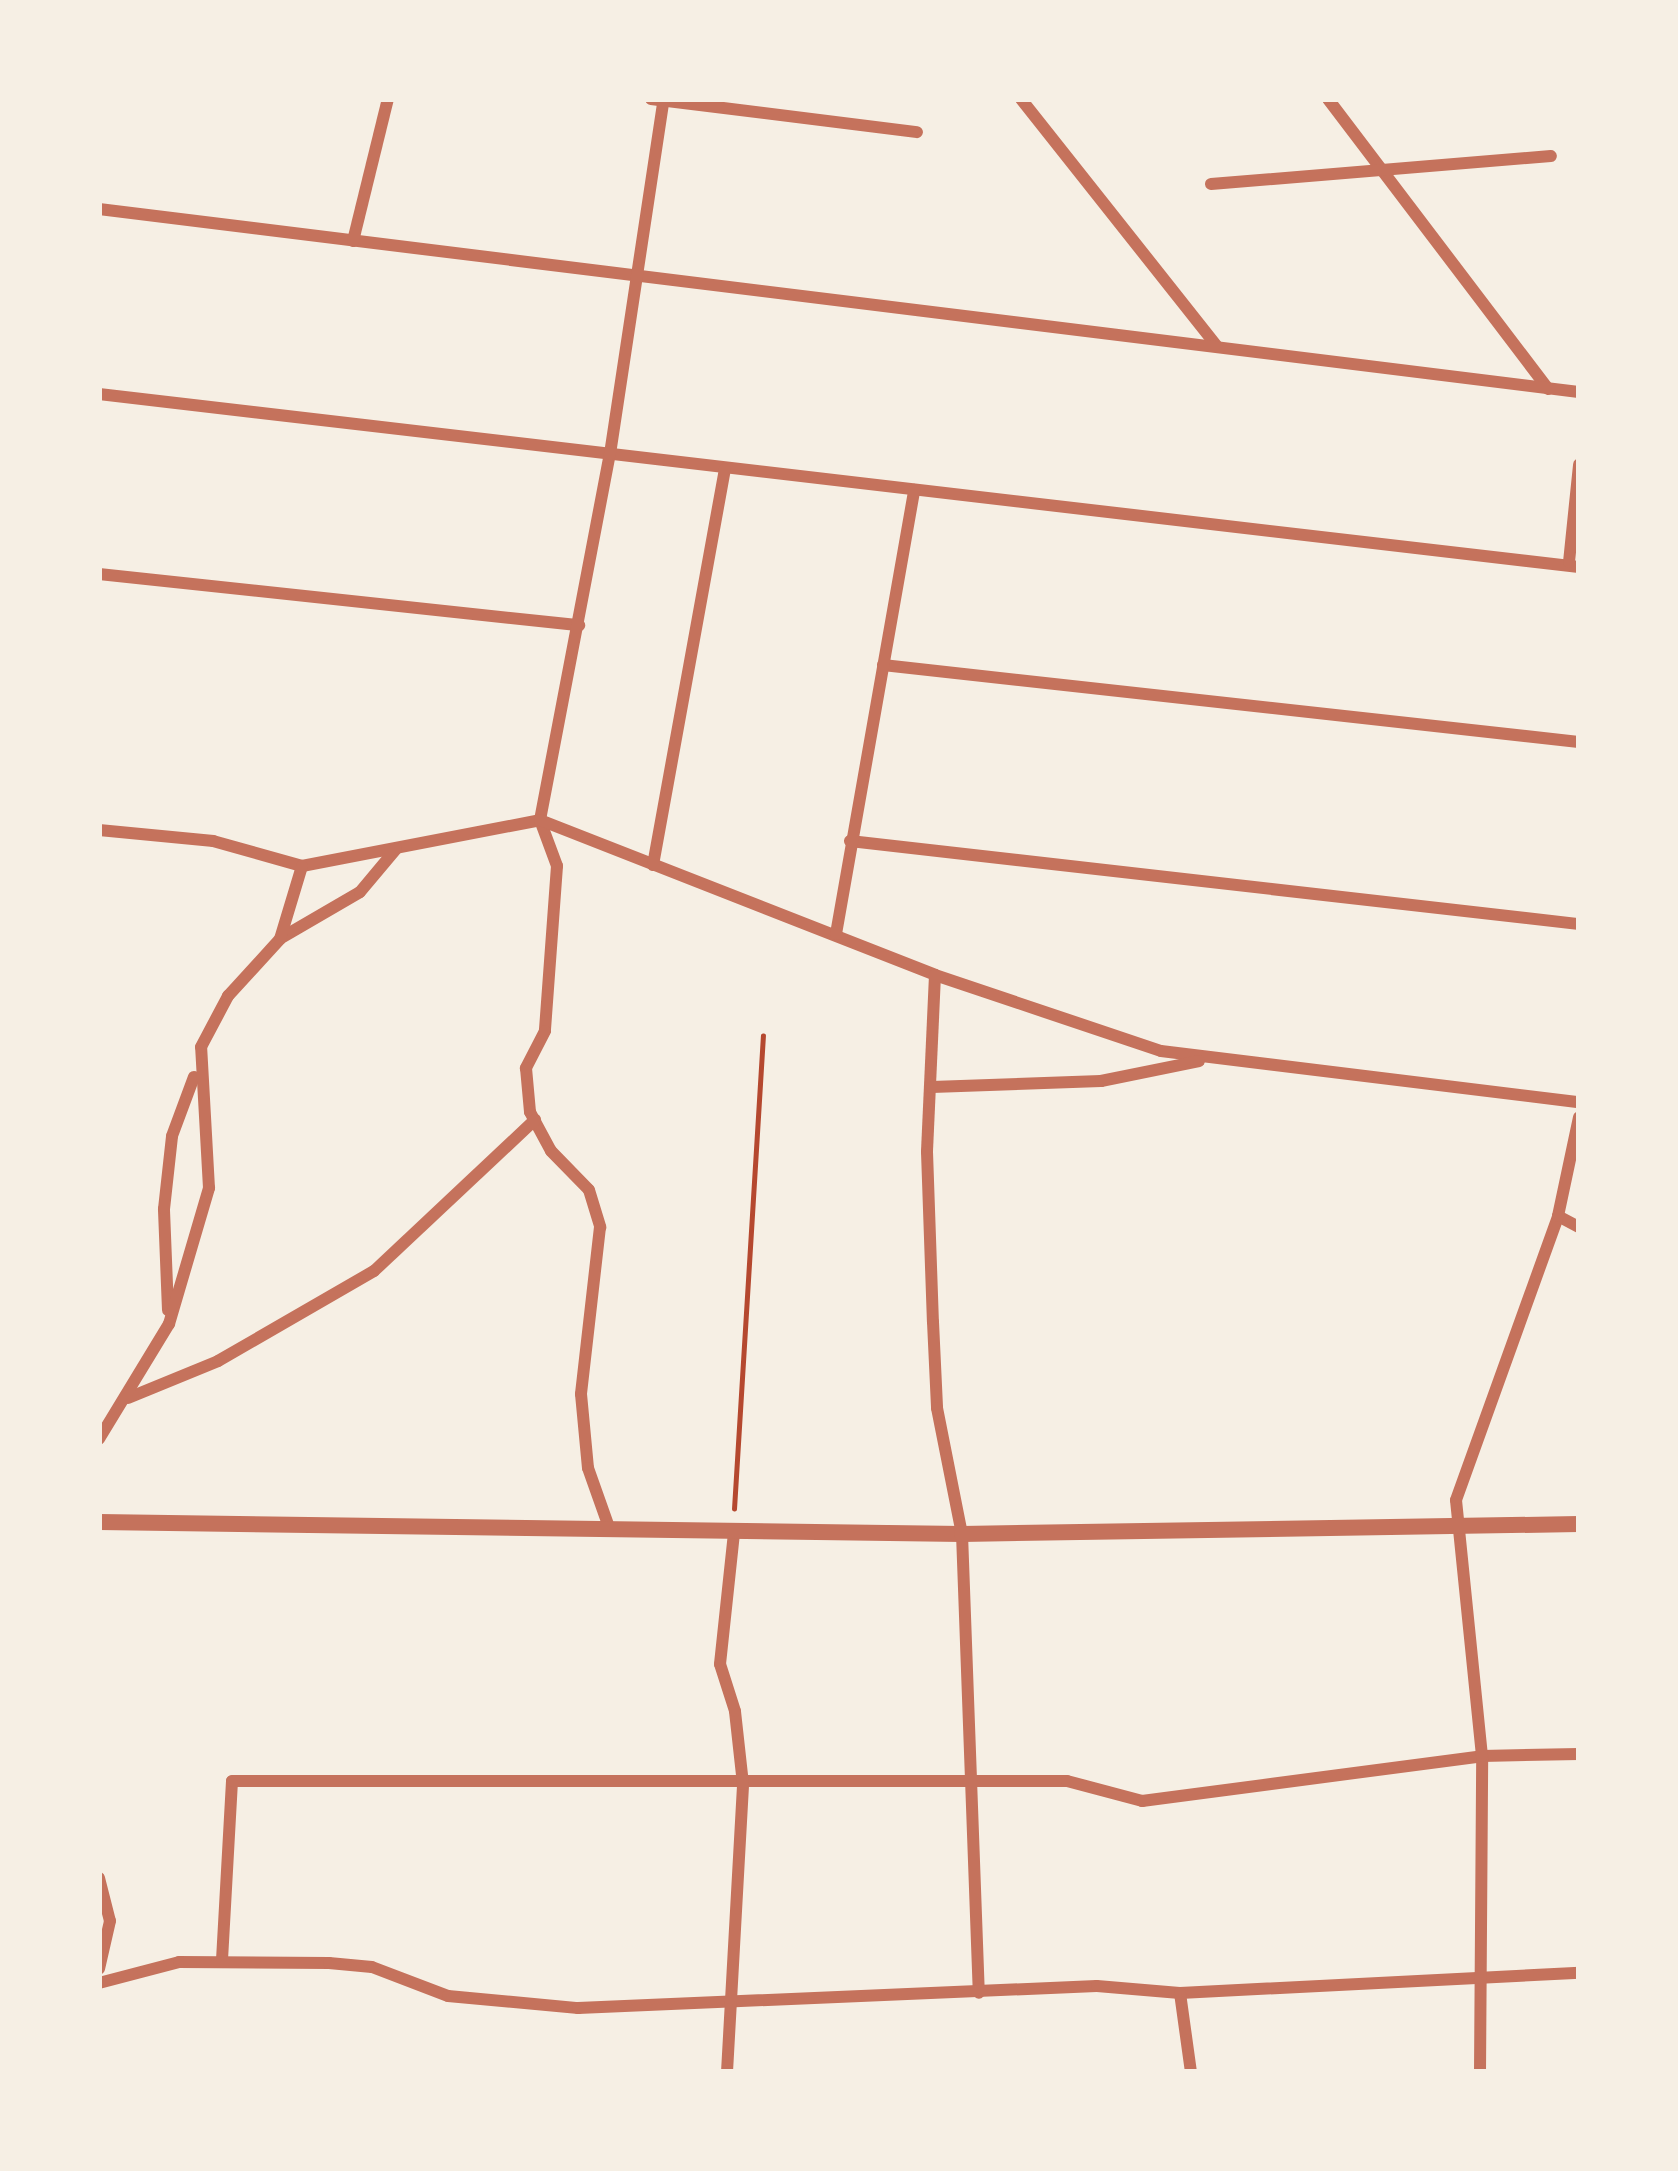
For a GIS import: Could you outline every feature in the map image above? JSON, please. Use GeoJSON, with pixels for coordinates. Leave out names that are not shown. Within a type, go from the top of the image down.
{"type":"FeatureCollection","features":[{"type":"Feature","properties":{"kind":"street"},"geometry":{"type":"LineString","coordinates":[[353,241],[388,99]]}},
{"type":"Feature","properties":{"kind":"street"},"geometry":{"type":"LineString","coordinates":[[651,99],[917,132]]}},
{"type":"Feature","properties":{"kind":"street"},"geometry":{"type":"LineString","coordinates":[[1022,99],[1217,346]]}},
{"type":"Feature","properties":{"kind":"street"},"geometry":{"type":"LineString","coordinates":[[1328,99],[1549,389]]}},
{"type":"Feature","properties":{"kind":"street"},"geometry":{"type":"LineString","coordinates":[[610,1530],[588,1468],[581,1394],[600,1227],[590,1190],[535,1120],[526,1068],[545,1031],[556,866],[540,820],[610,454],[663,100]]}},
{"type":"Feature","properties":{"kind":"street"},"geometry":{"type":"LineString","coordinates":[[1211,184],[1552,156]]}},
{"type":"Feature","properties":{"kind":"street"},"geometry":{"type":"LineString","coordinates":[[99,209],[636,281],[1579,392]]}},
{"type":"Feature","properties":{"kind":"street"},"geometry":{"type":"LineString","coordinates":[[99,394],[725,470],[1574,564],[1579,465]]}},
{"type":"Feature","properties":{"kind":"street"},"geometry":{"type":"LineString","coordinates":[[653,865],[725,470]]}},
{"type":"Feature","properties":{"kind":"street"},"geometry":{"type":"LineString","coordinates":[[836,934],[914,490]]}},
{"type":"Feature","properties":{"kind":"street"},"geometry":{"type":"LineString","coordinates":[[99,574],[579,625]]}},
{"type":"Feature","properties":{"kind":"street"},"geometry":{"type":"LineString","coordinates":[[884,665],[1579,742]]}},
{"type":"Feature","properties":{"kind":"street"},"geometry":{"type":"LineString","coordinates":[[99,830],[213,841],[302,866],[540,820],[935,975],[1203,1060],[1579,1102]]}},
{"type":"Feature","properties":{"kind":"street"},"geometry":{"type":"LineString","coordinates":[[850,841],[1579,924]]}},
{"type":"Feature","properties":{"kind":"street"},"geometry":{"type":"LineString","coordinates":[[169,1324],[164,1209],[172,1136],[228,996],[280,939],[360,892],[397,848]]}},
{"type":"Feature","properties":{"kind":"street"},"geometry":{"type":"LineString","coordinates":[[280,939],[302,866]]}},
{"type":"Feature","properties":{"kind":"street"},"geometry":{"type":"LineString","coordinates":[[935,975],[927,1152],[937,1408],[962,1534],[979,1993]]}},
{"type":"Feature","properties":{"kind":"street"},"geometry":{"type":"LineString","coordinates":[[932,1087],[1083,1083],[1203,1060]]}},
{"type":"Feature","properties":{"kind":"street"},"geometry":{"type":"LineString","coordinates":[[99,1439],[169,1324],[209,1189],[196,1072]]}},
{"type":"Feature","properties":{"kind":"street"},"geometry":{"type":"LineString","coordinates":[[1480,2072],[1477,1974],[1482,1756],[1456,1500],[1558,1216],[1579,1117]]}},
{"type":"Feature","properties":{"kind":"street"},"geometry":{"type":"LineString","coordinates":[[127,1398],[218,1361],[374,1271],[535,1120]]}},
{"type":"Feature","properties":{"kind":"street"},"geometry":{"type":"LineString","coordinates":[[1558,1216],[1579,1227]]}},
{"type":"Feature","properties":{"kind":"street"},"geometry":{"type":"LineString","coordinates":[[99,1522],[962,1534],[1579,1524]]}},
{"type":"Feature","properties":{"kind":"street"},"geometry":{"type":"LineString","coordinates":[[727,2072],[743,1784],[720,1664],[734,1533]]}},
{"type":"Feature","properties":{"kind":"street"},"geometry":{"type":"LineString","coordinates":[[223,1960],[232,1781],[743,1784],[1067,1780],[1142,1801],[1482,1756],[1579,1754]]}},
{"type":"Feature","properties":{"kind":"street"},"geometry":{"type":"LineString","coordinates":[[99,1878],[110,1921],[99,1969]]}},
{"type":"Feature","properties":{"kind":"street"},"geometry":{"type":"LineString","coordinates":[[99,1983],[223,1960],[372,1967],[448,1996],[496,2004],[731,2001],[1096,1986],[1180,1993],[1477,1974],[1579,1973]]}},
{"type":"Feature","properties":{"kind":"street"},"geometry":{"type":"LineString","coordinates":[[1180,1993],[1191,2072]]}},
{"type":"Feature","properties":{"kind":"path"},"geometry":{"type":"LineString","coordinates":[[734,1533],[763,1036]]}}]}
